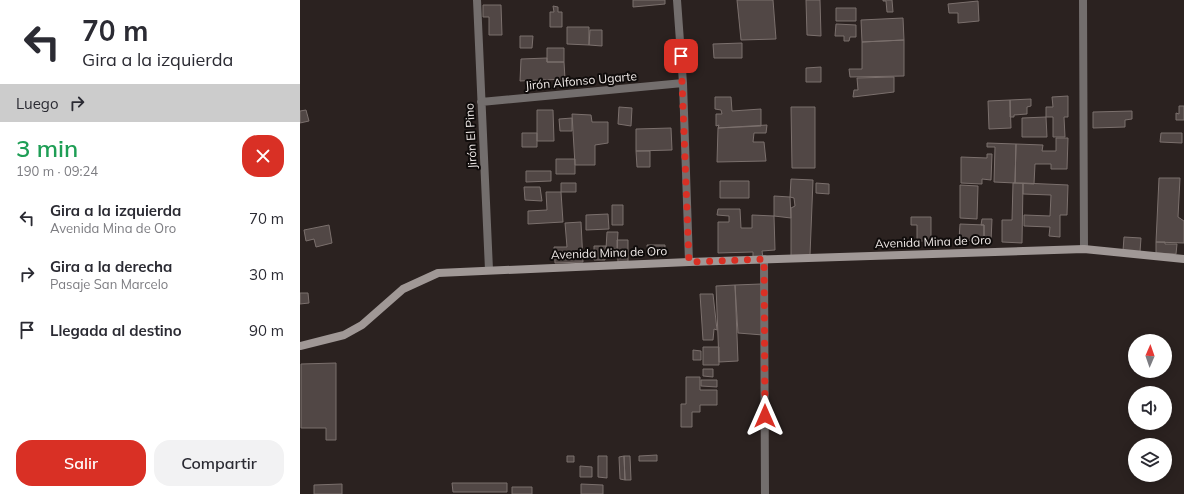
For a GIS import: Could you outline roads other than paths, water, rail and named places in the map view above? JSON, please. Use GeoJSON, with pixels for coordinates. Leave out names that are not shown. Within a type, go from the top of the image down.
{"type":"FeatureCollection","features":[{"type":"Feature","properties":{"kind":"street","name":"Jirón El Pino"},"geometry":{"type":"LineString","coordinates":[[477,0],[489,270]]}},
{"type":"Feature","properties":{"kind":"street"},"geometry":{"type":"LineString","coordinates":[[677,0],[683,83],[689,262]]}},
{"type":"Feature","properties":{"kind":"street"},"geometry":{"type":"LineString","coordinates":[[1083,0],[1084,249]]}},
{"type":"Feature","properties":{"kind":"street","name":"Jirón Alfonso Ugarte"},"geometry":{"type":"LineString","coordinates":[[481,102],[683,83]]}},
{"type":"Feature","properties":{"kind":"street","name":"Avenida Mina de Oro"},"geometry":{"type":"LineString","coordinates":[[300,346],[344,335],[362,325],[403,289],[438,273],[764,259],[1084,249],[1184,259]]}},
{"type":"Feature","properties":{"kind":"street"},"geometry":{"type":"LineString","coordinates":[[764,259],[765,494]]}}]}
